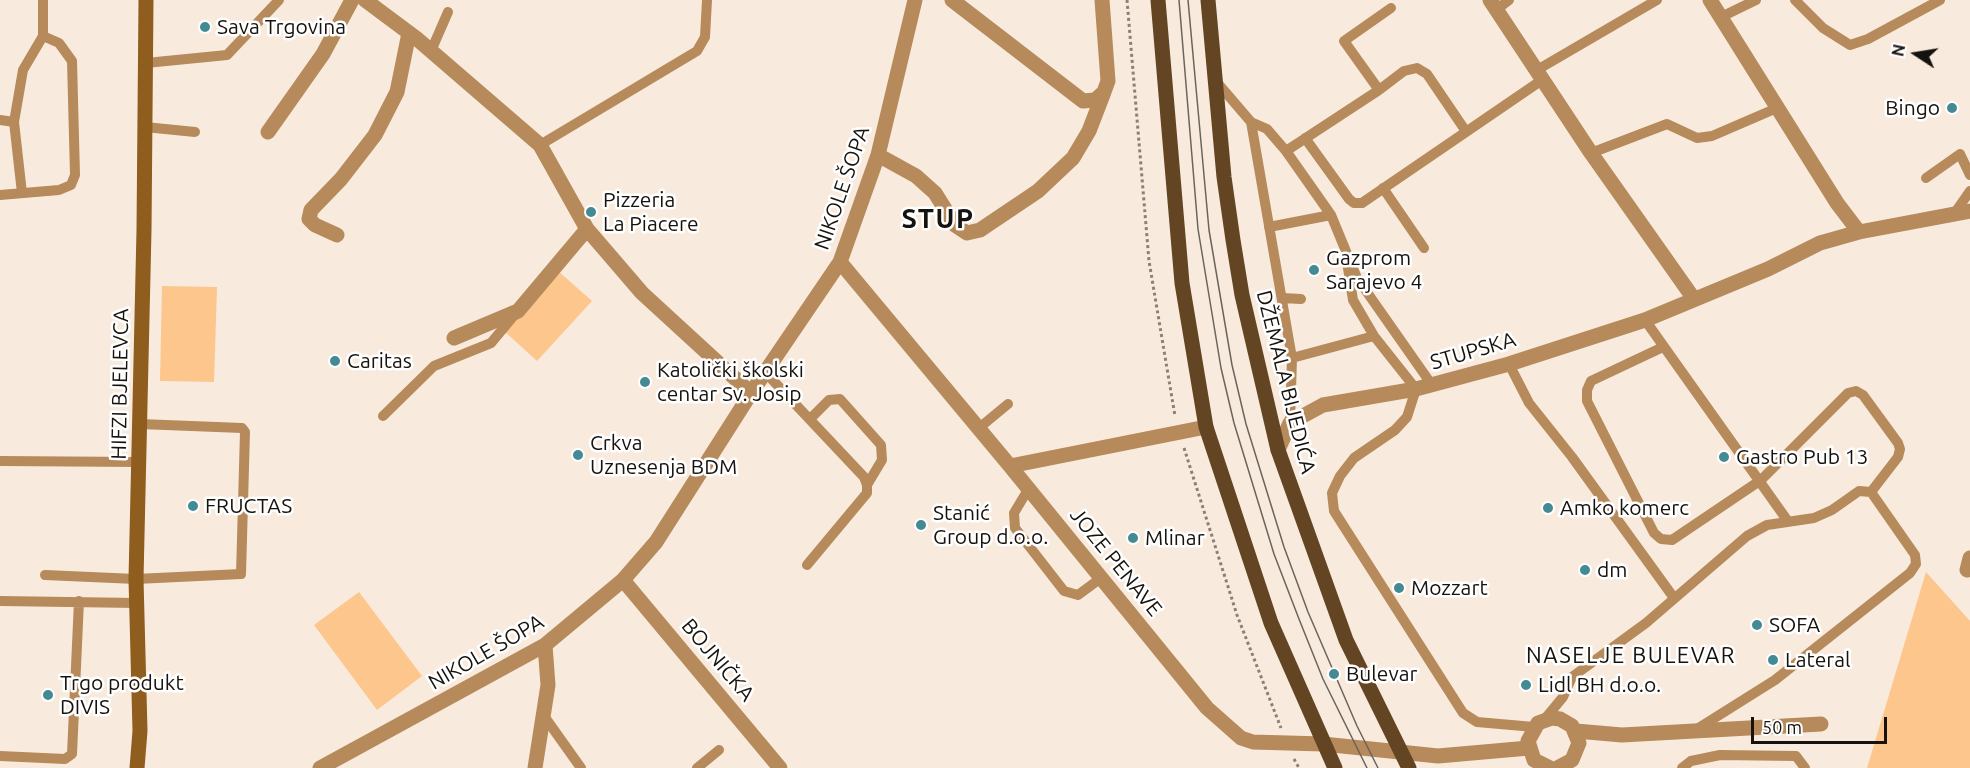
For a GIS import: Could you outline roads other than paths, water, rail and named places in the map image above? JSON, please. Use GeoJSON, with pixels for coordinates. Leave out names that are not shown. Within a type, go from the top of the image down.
{"type":"FeatureCollection","features":[{"type":"Feature","properties":{"kind":"main road","name":"HIFZI BJELEVCA"},"geometry":{"type":"LineString","coordinates":[[137,768],[140,731],[136,579],[146,0]]}},
{"type":"Feature","properties":{"kind":"main road"},"geometry":{"type":"LineString","coordinates":[[1158,0],[1182,282],[1206,428],[1270,622],[1335,768]]}},
{"type":"Feature","properties":{"kind":"main road","name":"DŽEMALA BIJEDIĆA"},"geometry":{"type":"LineString","coordinates":[[1208,0],[1214,79],[1233,240],[1246,315],[1278,450],[1346,640],[1409,768]]}},
{"type":"Feature","properties":{"kind":"street"},"geometry":{"type":"LineString","coordinates":[[268,132],[323,54],[352,0]]}},
{"type":"Feature","properties":{"kind":"street"},"geometry":{"type":"LineString","coordinates":[[365,0],[431,51],[540,145],[587,229],[642,293],[751,393]]}},
{"type":"Feature","properties":{"kind":"street","name":"NIKOLE ŠOPA"},"geometry":{"type":"LineString","coordinates":[[320,768],[545,645],[623,580],[656,542],[751,393],[840,262],[878,155],[915,0]]}},
{"type":"Feature","properties":{"kind":"street"},"geometry":{"type":"LineString","coordinates":[[952,0],[1083,101],[1095,100],[1104,92]]}},
{"type":"Feature","properties":{"kind":"street"},"geometry":{"type":"LineString","coordinates":[[878,155],[916,176],[935,193],[955,225],[967,233],[980,230],[1038,191],[1073,159],[1089,131],[1108,81],[1102,0]]}},
{"type":"Feature","properties":{"kind":"street"},"geometry":{"type":"LineString","coordinates":[[1710,0],[1719,18],[1837,203],[1859,231]]}},
{"type":"Feature","properties":{"kind":"street"},"geometry":{"type":"LineString","coordinates":[[1493,5],[1591,153],[1694,299]]}},
{"type":"Feature","properties":{"kind":"street"},"geometry":{"type":"LineString","coordinates":[[337,235],[315,225],[309,219],[311,210],[341,179],[375,135],[397,92],[409,33]]}},
{"type":"Feature","properties":{"kind":"street","name":"STUPSKA"},"geometry":{"type":"LineString","coordinates":[[1290,423],[1323,405],[1432,385],[1509,364],[1645,320],[1820,243],[1859,231],[1970,211]]}},
{"type":"Feature","properties":{"kind":"street"},"geometry":{"type":"LineString","coordinates":[[454,338],[518,311],[587,229]]}},
{"type":"Feature","properties":{"kind":"street","name":"JOZE PENAVE"},"geometry":{"type":"LineString","coordinates":[[840,262],[1029,488],[1206,708],[1241,738],[1254,742],[1323,744]]}},
{"type":"Feature","properties":{"kind":"street"},"geometry":{"type":"LineString","coordinates":[[1278,450],[1290,423]]}},
{"type":"Feature","properties":{"kind":"street"},"geometry":{"type":"LineString","coordinates":[[1010,466],[1206,428]]}},
{"type":"Feature","properties":{"kind":"street","name":"BOJNIČKA"},"geometry":{"type":"LineString","coordinates":[[623,580],[780,768]]}},
{"type":"Feature","properties":{"kind":"street"},"geometry":{"type":"LineString","coordinates":[[535,768],[548,685],[545,645]]}},
{"type":"Feature","properties":{"kind":"street"},"geometry":{"type":"LineString","coordinates":[[1622,735],[1591,746],[1559,765],[1534,760],[1529,748],[1530,733],[1539,723],[1552,718],[1572,727],[1622,735],[1697,729],[1821,724]]}},
{"type":"Feature","properties":{"kind":"street"},"geometry":{"type":"LineString","coordinates":[[1559,765],[1579,743],[1572,727]]}},
{"type":"Feature","properties":{"kind":"street"},"geometry":{"type":"LineString","coordinates":[[1323,744],[1401,754],[1438,756],[1529,748]]}},
{"type":"Feature","properties":{"kind":"lane"},"geometry":{"type":"LineString","coordinates":[[22,193],[14,122],[23,70],[43,36],[44,0]]}},
{"type":"Feature","properties":{"kind":"lane"},"geometry":{"type":"LineString","coordinates":[[146,63],[226,55],[246,38],[279,0]]}},
{"type":"Feature","properties":{"kind":"lane"},"geometry":{"type":"LineString","coordinates":[[540,145],[697,51],[705,38],[707,0]]}},
{"type":"Feature","properties":{"kind":"lane"},"geometry":{"type":"LineString","coordinates":[[1493,5],[1509,0]]}},
{"type":"Feature","properties":{"kind":"lane"},"geometry":{"type":"LineString","coordinates":[[1305,138],[1354,203],[1362,203],[1539,75],[1658,0]]}},
{"type":"Feature","properties":{"kind":"lane"},"geometry":{"type":"LineString","coordinates":[[1719,18],[1756,0]]}},
{"type":"Feature","properties":{"kind":"lane"},"geometry":{"type":"LineString","coordinates":[[1795,0],[1823,28],[1850,45],[1868,39],[1940,0]]}},
{"type":"Feature","properties":{"kind":"lane"},"geometry":{"type":"LineString","coordinates":[[1379,90],[1344,41],[1391,8]]}},
{"type":"Feature","properties":{"kind":"lane"},"geometry":{"type":"LineString","coordinates":[[431,51],[448,12]]}},
{"type":"Feature","properties":{"kind":"lane"},"geometry":{"type":"LineString","coordinates":[[0,195],[59,190],[71,185],[75,175],[72,61],[59,43],[43,36]]}},
{"type":"Feature","properties":{"kind":"lane"},"geometry":{"type":"LineString","coordinates":[[1286,151],[1404,71],[1417,69],[1427,74],[1465,130]]}},
{"type":"Feature","properties":{"kind":"lane"},"geometry":{"type":"LineString","coordinates":[[1214,79],[1251,122],[1267,129],[1286,151],[1331,215],[1357,278],[1432,385]]}},
{"type":"Feature","properties":{"kind":"lane"},"geometry":{"type":"LineString","coordinates":[[1591,153],[1667,124],[1676,126],[1697,138],[1712,136],[1777,108]]}},
{"type":"Feature","properties":{"kind":"lane"},"geometry":{"type":"LineString","coordinates":[[0,120],[14,122]]}},
{"type":"Feature","properties":{"kind":"lane"},"geometry":{"type":"LineString","coordinates":[[1251,122],[1292,358],[1290,423]]}},
{"type":"Feature","properties":{"kind":"lane"},"geometry":{"type":"LineString","coordinates":[[145,127],[195,132]]}},
{"type":"Feature","properties":{"kind":"lane"},"geometry":{"type":"LineString","coordinates":[[1926,178],[1965,151],[1970,175]]}},
{"type":"Feature","properties":{"kind":"lane"},"geometry":{"type":"LineString","coordinates":[[1383,188],[1424,248]]}},
{"type":"Feature","properties":{"kind":"lane"},"geometry":{"type":"LineString","coordinates":[[1954,214],[1970,191]]}},
{"type":"Feature","properties":{"kind":"lane"},"geometry":{"type":"LineString","coordinates":[[1269,227],[1331,215]]}},
{"type":"Feature","properties":{"kind":"lane"},"geometry":{"type":"LineString","coordinates":[[1345,249],[1349,288],[1353,300],[1374,336],[1416,389],[1407,417],[1395,430],[1354,458],[1340,476],[1332,493],[1334,511],[1463,713],[1478,722],[1539,723],[1563,697],[1572,677],[1646,623],[1747,536],[1767,525],[1787,520],[1814,518],[1832,510],[1859,491],[1871,492]]}},
{"type":"Feature","properties":{"kind":"lane"},"geometry":{"type":"LineString","coordinates":[[1282,298],[1301,299]]}},
{"type":"Feature","properties":{"kind":"lane"},"geometry":{"type":"LineString","coordinates":[[1341,299],[1353,300]]}},
{"type":"Feature","properties":{"kind":"lane"},"geometry":{"type":"LineString","coordinates":[[383,416],[434,366],[491,343],[518,311]]}},
{"type":"Feature","properties":{"kind":"lane"},"geometry":{"type":"LineString","coordinates":[[1645,320],[1761,480],[1787,520]]}},
{"type":"Feature","properties":{"kind":"lane"},"geometry":{"type":"LineString","coordinates":[[1292,358],[1374,336]]}},
{"type":"Feature","properties":{"kind":"lane"},"geometry":{"type":"LineString","coordinates":[[1663,347],[1591,381],[1587,390],[1587,401],[1654,533],[1661,539],[1672,540],[1761,480],[1848,393],[1856,391],[1870,405],[1900,449],[1898,458],[1871,492]]}},
{"type":"Feature","properties":{"kind":"lane"},"geometry":{"type":"LineString","coordinates":[[1509,364],[1529,403],[1572,457],[1674,598]]}},
{"type":"Feature","properties":{"kind":"lane"},"geometry":{"type":"LineString","coordinates":[[765,372],[864,477],[867,485],[867,493],[807,565]]}},
{"type":"Feature","properties":{"kind":"lane"},"geometry":{"type":"LineString","coordinates":[[810,419],[829,400],[840,399],[881,445],[882,460],[867,485]]}},
{"type":"Feature","properties":{"kind":"lane"},"geometry":{"type":"LineString","coordinates":[[979,428],[1008,404]]}},
{"type":"Feature","properties":{"kind":"lane"},"geometry":{"type":"LineString","coordinates":[[45,575],[136,579],[241,574],[247,440],[242,428],[140,423]]}},
{"type":"Feature","properties":{"kind":"lane"},"geometry":{"type":"LineString","coordinates":[[0,461],[139,462]]}},
{"type":"Feature","properties":{"kind":"lane"},"geometry":{"type":"LineString","coordinates":[[1029,488],[1014,513],[1015,528],[1064,591],[1078,595],[1101,578]]}},
{"type":"Feature","properties":{"kind":"lane"},"geometry":{"type":"LineString","coordinates":[[1697,729],[1775,680],[1910,573],[1916,564],[1915,555],[1871,492]]}},
{"type":"Feature","properties":{"kind":"lane"},"geometry":{"type":"LineString","coordinates":[[0,601],[136,603]]}},
{"type":"Feature","properties":{"kind":"lane"},"geometry":{"type":"LineString","coordinates":[[0,756],[65,759],[72,754],[79,602]]}},
{"type":"Feature","properties":{"kind":"lane"},"geometry":{"type":"LineString","coordinates":[[1563,697],[1572,727]]}},
{"type":"Feature","properties":{"kind":"lane"},"geometry":{"type":"LineString","coordinates":[[544,717],[581,768]]}},
{"type":"Feature","properties":{"kind":"lane"},"geometry":{"type":"LineString","coordinates":[[697,768],[719,750]]}},
{"type":"Feature","properties":{"kind":"lane"},"geometry":{"type":"LineString","coordinates":[[1682,768],[1691,761],[1720,755],[1796,756],[1805,768]]}},
{"type":"Feature","properties":{"kind":"tram line"},"geometry":{"type":"LineString","coordinates":[[1179,0],[1198,229],[1221,368],[1234,423],[1274,554],[1299,619],[1323,679],[1367,768]]}},
{"type":"Feature","properties":{"kind":"tram line"},"geometry":{"type":"LineString","coordinates":[[1188,0],[1209,230],[1232,365],[1246,424],[1284,547],[1308,612],[1357,726],[1378,768]]}},
{"type":"Feature","properties":{"kind":"place","name":"Sava Trgovina"},"geometry":{"type":"Point","coordinates":[205,27]}},
{"type":"Feature","properties":{"kind":"place","name":"Bingo"},"geometry":{"type":"Point","coordinates":[1952,108]}},
{"type":"Feature","properties":{"kind":"place","name":"Pizzeria La Piacere"},"geometry":{"type":"Point","coordinates":[591,212]}},
{"type":"Feature","properties":{"kind":"place","name":"Gazprom Sarajevo 4"},"geometry":{"type":"Point","coordinates":[1314,270]}},
{"type":"Feature","properties":{"kind":"place","name":"Caritas"},"geometry":{"type":"Point","coordinates":[335,361]}},
{"type":"Feature","properties":{"kind":"place","name":"Katolički školski centar Sv. Josip"},"geometry":{"type":"Point","coordinates":[645,382]}},
{"type":"Feature","properties":{"kind":"place","name":"Crkva Uznesenja BDM"},"geometry":{"type":"Point","coordinates":[578,455]}},
{"type":"Feature","properties":{"kind":"place","name":"Gastro Pub 13"},"geometry":{"type":"Point","coordinates":[1724,457]}},
{"type":"Feature","properties":{"kind":"place","name":"FRUCTAS"},"geometry":{"type":"Point","coordinates":[193,506]}},
{"type":"Feature","properties":{"kind":"place","name":"Amko komerc"},"geometry":{"type":"Point","coordinates":[1548,508]}},
{"type":"Feature","properties":{"kind":"place","name":"Stanić Group d.o.o."},"geometry":{"type":"Point","coordinates":[921,525]}},
{"type":"Feature","properties":{"kind":"place","name":"Mlinar"},"geometry":{"type":"Point","coordinates":[1133,538]}},
{"type":"Feature","properties":{"kind":"place","name":"dm"},"geometry":{"type":"Point","coordinates":[1585,570]}},
{"type":"Feature","properties":{"kind":"place","name":"Mozzart"},"geometry":{"type":"Point","coordinates":[1399,588]}},
{"type":"Feature","properties":{"kind":"place","name":"SOFA"},"geometry":{"type":"Point","coordinates":[1757,625]}},
{"type":"Feature","properties":{"kind":"place","name":"Lateral"},"geometry":{"type":"Point","coordinates":[1773,660]}},
{"type":"Feature","properties":{"kind":"place","name":"Bulevar"},"geometry":{"type":"Point","coordinates":[1334,674]}},
{"type":"Feature","properties":{"kind":"place","name":"Lidl BH d.o.o."},"geometry":{"type":"Point","coordinates":[1526,685]}},
{"type":"Feature","properties":{"kind":"place","name":"Trgo produkt DIVIS"},"geometry":{"type":"Point","coordinates":[48,695]}},
{"type":"Feature","properties":{"kind":"district","name":"STUP"},"geometry":{"type":"Point","coordinates":[938,219]}},
{"type":"Feature","properties":{"kind":"district","name":"NASELJE BULEVAR"},"geometry":{"type":"Point","coordinates":[1631,656]}}]}
